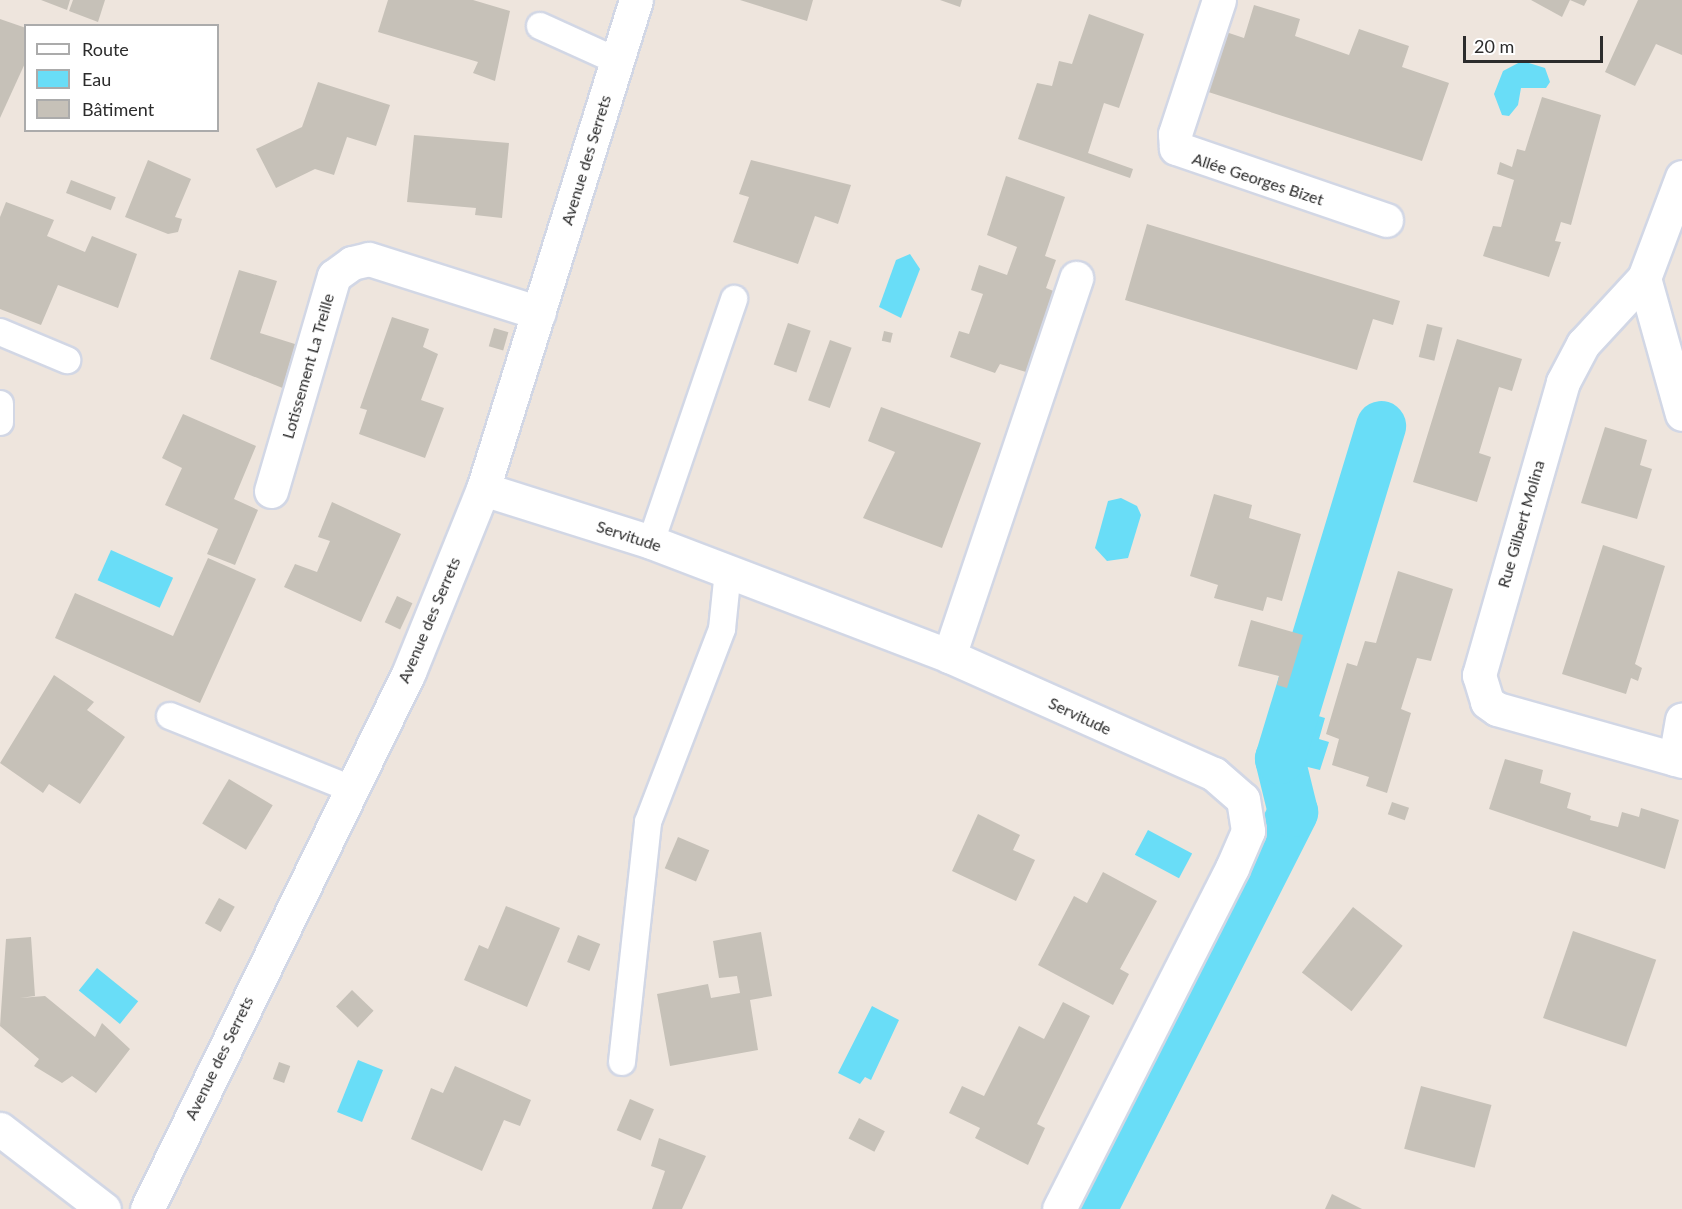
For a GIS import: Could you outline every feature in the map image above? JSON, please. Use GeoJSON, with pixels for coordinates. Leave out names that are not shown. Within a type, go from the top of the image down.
{"type":"FeatureCollection","features":[{"type":"Feature","properties":{"kind":"street","name":"Avenue des Serrets"},"geometry":{"type":"LineString","coordinates":[[147,1209],[409,672],[483,489],[636,0]]}},
{"type":"Feature","properties":{"kind":"street","name":"Allée Georges Bizet"},"geometry":{"type":"LineString","coordinates":[[1219,0],[1175,134],[1176,148],[1386,220]]}},
{"type":"Feature","properties":{"kind":"street","name":"Rue Gilbert Molina"},"geometry":{"type":"LineString","coordinates":[[1679,760],[1497,709],[1487,702],[1479,675],[1563,382],[1583,344],[1644,278],[1682,177]]}},
{"type":"Feature","properties":{"kind":"street","name":"Lotissement La Treille"},"geometry":{"type":"LineString","coordinates":[[271,491],[334,276],[352,263],[369,260],[539,313]]}},
{"type":"Feature","properties":{"kind":"street"},"geometry":{"type":"LineString","coordinates":[[949,656],[1076,278]]}},
{"type":"Feature","properties":{"kind":"street"},"geometry":{"type":"LineString","coordinates":[[1644,278],[1682,414]]}},
{"type":"Feature","properties":{"kind":"street","name":"Servitude"},"geometry":{"type":"LineString","coordinates":[[483,489],[651,542],[949,656],[1214,774],[1243,799],[1248,816],[1232,868],[1059,1209]]}},
{"type":"Feature","properties":{"kind":"street"},"geometry":{"type":"LineString","coordinates":[[1679,760],[1682,720]]}},
{"type":"Feature","properties":{"kind":"street"},"geometry":{"type":"LineString","coordinates":[[0,1129],[104,1209]]}},
{"type":"Feature","properties":{"kind":"lane"},"geometry":{"type":"LineString","coordinates":[[540,26],[617,61]]}},
{"type":"Feature","properties":{"kind":"lane"},"geometry":{"type":"LineString","coordinates":[[651,542],[734,298]]}},
{"type":"Feature","properties":{"kind":"lane"},"geometry":{"type":"LineString","coordinates":[[0,332],[67,360]]}},
{"type":"Feature","properties":{"kind":"lane"},"geometry":{"type":"LineString","coordinates":[[0,404],[0,422]]}},
{"type":"Feature","properties":{"kind":"lane"},"geometry":{"type":"LineString","coordinates":[[622,1062],[648,822],[722,629],[728,571]]}},
{"type":"Feature","properties":{"kind":"lane"},"geometry":{"type":"LineString","coordinates":[[170,716],[352,789]]}},
{"type":"Feature","properties":{"kind":"water"},"geometry":{"type":"Polygon","coordinates":[[[1522,61],[1545,68],[1550,82],[1546,88],[1521,88],[1518,105],[1509,116],[1502,115],[1494,94],[1503,71],[1522,61]]]}},
{"type":"Feature","properties":{"kind":"water"},"geometry":{"type":"Polygon","coordinates":[[[910,254],[920,269],[901,318],[879,307],[896,260],[910,254]]]}},
{"type":"Feature","properties":{"kind":"water"},"geometry":{"type":"Polygon","coordinates":[[[1121,498],[1137,506],[1141,515],[1128,558],[1107,561],[1095,548],[1108,501],[1121,498]]]}},
{"type":"Feature","properties":{"kind":"water"},"geometry":{"type":"Polygon","coordinates":[[[111,550],[173,578],[160,608],[98,580],[111,550]]]}},
{"type":"Feature","properties":{"kind":"water"},"geometry":{"type":"Polygon","coordinates":[[[1305,712],[1325,718],[1319,739],[1329,742],[1320,770],[1291,763],[1305,712]]]}},
{"type":"Feature","properties":{"kind":"water"},"geometry":{"type":"Polygon","coordinates":[[[1148,830],[1192,853],[1179,878],[1135,855],[1148,830]]]}},
{"type":"Feature","properties":{"kind":"water"},"geometry":{"type":"Polygon","coordinates":[[[97,968],[138,1001],[120,1024],[79,991],[97,968]]]}},
{"type":"Feature","properties":{"kind":"water"},"geometry":{"type":"Polygon","coordinates":[[[872,1006],[899,1020],[871,1080],[865,1077],[860,1084],[838,1073],[872,1006]]]}},
{"type":"Feature","properties":{"kind":"water"},"geometry":{"type":"Polygon","coordinates":[[[358,1060],[383,1070],[362,1122],[337,1112],[358,1060]]]}},
{"type":"Feature","properties":{"kind":"building"},"geometry":{"type":"Polygon","coordinates":[[[41,0],[70,0],[67,10],[41,0]]]}},
{"type":"Feature","properties":{"kind":"building"},"geometry":{"type":"Polygon","coordinates":[[[73,0],[105,0],[98,22],[69,11],[73,0]]]}},
{"type":"Feature","properties":{"kind":"building"},"geometry":{"type":"Polygon","coordinates":[[[388,0],[473,0],[510,11],[495,81],[473,73],[478,62],[378,32],[388,0]]]}},
{"type":"Feature","properties":{"kind":"building"},"geometry":{"type":"Polygon","coordinates":[[[740,0],[813,0],[807,21],[740,0]]]}},
{"type":"Feature","properties":{"kind":"building"},"geometry":{"type":"Polygon","coordinates":[[[940,0],[962,0],[960,7],[940,0]]]}},
{"type":"Feature","properties":{"kind":"building"},"geometry":{"type":"Polygon","coordinates":[[[1531,0],[1570,0],[1562,17],[1531,0]]]}},
{"type":"Feature","properties":{"kind":"building"},"geometry":{"type":"Polygon","coordinates":[[[1570,0],[1587,0],[1584,6],[1570,0]]]}},
{"type":"Feature","properties":{"kind":"building"},"geometry":{"type":"Polygon","coordinates":[[[1638,0],[1682,0],[1682,55],[1656,44],[1635,86],[1605,72],[1638,0]]]}},
{"type":"Feature","properties":{"kind":"building"},"geometry":{"type":"Polygon","coordinates":[[[1254,5],[1300,19],[1295,36],[1349,55],[1359,29],[1409,46],[1402,67],[1449,83],[1422,161],[1199,89],[1217,29],[1244,38],[1254,5]]]}},
{"type":"Feature","properties":{"kind":"building"},"geometry":{"type":"Polygon","coordinates":[[[1089,14],[1144,34],[1119,108],[1104,103],[1088,153],[1133,169],[1130,178],[1018,139],[1037,83],[1052,86],[1059,61],[1072,64],[1089,14]]]}},
{"type":"Feature","properties":{"kind":"building"},"geometry":{"type":"Polygon","coordinates":[[[0,19],[24,27],[24,65],[0,118],[0,19]]]}},
{"type":"Feature","properties":{"kind":"building"},"geometry":{"type":"Polygon","coordinates":[[[318,82],[390,105],[376,146],[347,137],[334,175],[315,169],[276,188],[256,149],[302,127],[318,82]]]}},
{"type":"Feature","properties":{"kind":"building"},"geometry":{"type":"Polygon","coordinates":[[[1542,97],[1601,115],[1571,225],[1561,222],[1555,241],[1561,242],[1549,277],[1483,256],[1493,226],[1501,227],[1514,180],[1497,174],[1500,162],[1512,167],[1517,149],[1525,151],[1542,97]]]}},
{"type":"Feature","properties":{"kind":"building"},"geometry":{"type":"Polygon","coordinates":[[[414,135],[509,143],[502,218],[475,215],[476,208],[407,202],[414,135]]]}},
{"type":"Feature","properties":{"kind":"building"},"geometry":{"type":"Polygon","coordinates":[[[148,160],[191,179],[175,217],[182,219],[178,232],[168,234],[125,217],[148,160]]]}},
{"type":"Feature","properties":{"kind":"building"},"geometry":{"type":"Polygon","coordinates":[[[751,160],[851,185],[838,224],[815,216],[798,264],[733,242],[749,197],[739,194],[751,160]]]}},
{"type":"Feature","properties":{"kind":"building"},"geometry":{"type":"Polygon","coordinates":[[[1006,176],[1065,197],[1045,256],[1056,260],[1046,288],[1056,292],[1026,372],[1000,364],[995,373],[950,357],[959,331],[969,334],[983,294],[971,290],[979,265],[1007,275],[1017,247],[987,235],[1006,176]]]}},
{"type":"Feature","properties":{"kind":"building"},"geometry":{"type":"Polygon","coordinates":[[[71,180],[116,197],[111,210],[66,193],[71,180]]]}},
{"type":"Feature","properties":{"kind":"building"},"geometry":{"type":"Polygon","coordinates":[[[6,202],[54,220],[47,236],[85,252],[92,236],[137,254],[118,308],[58,285],[41,325],[0,309],[0,217],[6,202]]]}},
{"type":"Feature","properties":{"kind":"building"},"geometry":{"type":"Polygon","coordinates":[[[1147,224],[1400,301],[1393,325],[1373,319],[1357,370],[1125,300],[1147,224]]]}},
{"type":"Feature","properties":{"kind":"building"},"geometry":{"type":"Polygon","coordinates":[[[239,270],[277,281],[260,333],[298,345],[285,389],[210,359],[239,270]]]}},
{"type":"Feature","properties":{"kind":"building"},"geometry":{"type":"Polygon","coordinates":[[[392,317],[429,329],[423,347],[438,354],[421,400],[444,408],[425,458],[359,434],[367,410],[360,408],[392,317]]]}},
{"type":"Feature","properties":{"kind":"building"},"geometry":{"type":"Polygon","coordinates":[[[788,323],[811,331],[796,372],[774,365],[788,323]]]}},
{"type":"Feature","properties":{"kind":"building"},"geometry":{"type":"Polygon","coordinates":[[[1427,324],[1443,328],[1434,361],[1419,357],[1427,324]]]}},
{"type":"Feature","properties":{"kind":"building"},"geometry":{"type":"Polygon","coordinates":[[[494,328],[508,332],[503,350],[489,346],[494,328]]]}},
{"type":"Feature","properties":{"kind":"building"},"geometry":{"type":"Polygon","coordinates":[[[884,331],[893,333],[891,343],[882,341],[884,331]]]}},
{"type":"Feature","properties":{"kind":"building"},"geometry":{"type":"Polygon","coordinates":[[[1457,339],[1522,359],[1512,391],[1499,387],[1479,453],[1491,457],[1477,502],[1413,482],[1457,339]]]}},
{"type":"Feature","properties":{"kind":"building"},"geometry":{"type":"Polygon","coordinates":[[[830,340],[852,348],[830,408],[808,400],[830,340]]]}},
{"type":"Feature","properties":{"kind":"building"},"geometry":{"type":"Polygon","coordinates":[[[881,407],[981,443],[942,548],[863,518],[895,452],[868,441],[881,407]]]}},
{"type":"Feature","properties":{"kind":"building"},"geometry":{"type":"Polygon","coordinates":[[[183,414],[256,446],[234,499],[258,510],[235,565],[207,554],[218,529],[165,505],[182,468],[162,458],[183,414]]]}},
{"type":"Feature","properties":{"kind":"building"},"geometry":{"type":"Polygon","coordinates":[[[1605,427],[1647,440],[1640,465],[1652,469],[1637,519],[1581,503],[1605,427]]]}},
{"type":"Feature","properties":{"kind":"building"},"geometry":{"type":"Polygon","coordinates":[[[1214,494],[1252,505],[1249,518],[1301,534],[1282,601],[1267,597],[1263,611],[1214,598],[1218,585],[1190,576],[1214,494]]]}},
{"type":"Feature","properties":{"kind":"building"},"geometry":{"type":"Polygon","coordinates":[[[332,502],[401,534],[361,622],[284,587],[295,564],[317,572],[330,541],[318,537],[332,502]]]}},
{"type":"Feature","properties":{"kind":"building"},"geometry":{"type":"Polygon","coordinates":[[[1603,545],[1665,566],[1635,664],[1642,668],[1638,681],[1631,678],[1626,694],[1562,674],[1603,545]]]}},
{"type":"Feature","properties":{"kind":"building"},"geometry":{"type":"Polygon","coordinates":[[[208,558],[256,579],[200,703],[55,638],[75,593],[173,636],[208,558]]]}},
{"type":"Feature","properties":{"kind":"building"},"geometry":{"type":"Polygon","coordinates":[[[1398,571],[1453,589],[1431,661],[1417,658],[1401,709],[1411,713],[1387,793],[1366,786],[1369,777],[1332,765],[1339,739],[1326,734],[1347,663],[1357,666],[1365,641],[1376,643],[1398,571]]]}},
{"type":"Feature","properties":{"kind":"building"},"geometry":{"type":"Polygon","coordinates":[[[397,596],[412,603],[400,629],[385,622],[397,596]]]}},
{"type":"Feature","properties":{"kind":"building"},"geometry":{"type":"Polygon","coordinates":[[[1251,620],[1303,635],[1287,688],[1277,685],[1279,676],[1238,666],[1251,620]]]}},
{"type":"Feature","properties":{"kind":"building"},"geometry":{"type":"Polygon","coordinates":[[[54,675],[94,702],[87,710],[125,737],[80,804],[49,784],[43,793],[0,763],[54,675]]]}},
{"type":"Feature","properties":{"kind":"building"},"geometry":{"type":"Polygon","coordinates":[[[1505,759],[1543,770],[1540,783],[1571,793],[1567,808],[1591,816],[1590,820],[1618,827],[1622,812],[1639,817],[1641,808],[1679,820],[1665,869],[1489,809],[1505,759]]]}},
{"type":"Feature","properties":{"kind":"building"},"geometry":{"type":"Polygon","coordinates":[[[229,779],[273,805],[246,850],[202,824],[229,779]]]}},
{"type":"Feature","properties":{"kind":"building"},"geometry":{"type":"Polygon","coordinates":[[[1392,802],[1409,808],[1405,820],[1388,814],[1392,802]]]}},
{"type":"Feature","properties":{"kind":"building"},"geometry":{"type":"Polygon","coordinates":[[[978,814],[1020,835],[1013,850],[1035,860],[1016,901],[952,871],[978,814]]]}},
{"type":"Feature","properties":{"kind":"building"},"geometry":{"type":"Polygon","coordinates":[[[678,837],[709,850],[696,882],[665,868],[678,837]]]}},
{"type":"Feature","properties":{"kind":"building"},"geometry":{"type":"Polygon","coordinates":[[[1103,872],[1157,901],[1120,969],[1129,974],[1113,1005],[1038,965],[1074,896],[1087,903],[1103,872]]]}},
{"type":"Feature","properties":{"kind":"building"},"geometry":{"type":"Polygon","coordinates":[[[219,898],[235,907],[221,932],[205,923],[219,898]]]}},
{"type":"Feature","properties":{"kind":"building"},"geometry":{"type":"Polygon","coordinates":[[[506,906],[560,928],[527,1007],[464,980],[479,945],[488,949],[506,906]]]}},
{"type":"Feature","properties":{"kind":"building"},"geometry":{"type":"Polygon","coordinates":[[[1353,907],[1403,946],[1352,1011],[1302,972],[1353,907]]]}},
{"type":"Feature","properties":{"kind":"building"},"geometry":{"type":"Polygon","coordinates":[[[1573,931],[1656,960],[1626,1047],[1543,1018],[1573,931]]]}},
{"type":"Feature","properties":{"kind":"building"},"geometry":{"type":"Polygon","coordinates":[[[761,932],[772,996],[750,1000],[758,1050],[670,1066],[657,994],[708,984],[711,998],[740,993],[737,976],[719,978],[713,941],[761,932]]]}},
{"type":"Feature","properties":{"kind":"building"},"geometry":{"type":"Polygon","coordinates":[[[578,935],[600,944],[589,971],[567,962],[578,935]]]}},
{"type":"Feature","properties":{"kind":"building"},"geometry":{"type":"Polygon","coordinates":[[[31,937],[35,996],[20,998],[45,996],[95,1037],[102,1023],[130,1049],[96,1093],[72,1076],[62,1083],[34,1066],[39,1059],[0,1026],[6,939],[31,937]]]}},
{"type":"Feature","properties":{"kind":"building"},"geometry":{"type":"Polygon","coordinates":[[[352,990],[374,1011],[358,1027],[336,1007],[352,990]]]}},
{"type":"Feature","properties":{"kind":"building"},"geometry":{"type":"Polygon","coordinates":[[[1063,1002],[1090,1016],[1037,1124],[1045,1128],[1028,1165],[975,1138],[980,1128],[949,1113],[962,1086],[984,1096],[1019,1026],[1044,1039],[1063,1002]]]}},
{"type":"Feature","properties":{"kind":"building"},"geometry":{"type":"Polygon","coordinates":[[[279,1062],[290,1066],[284,1083],[273,1079],[279,1062]]]}},
{"type":"Feature","properties":{"kind":"building"},"geometry":{"type":"Polygon","coordinates":[[[455,1066],[531,1100],[520,1126],[504,1120],[482,1171],[411,1139],[431,1088],[443,1093],[455,1066]]]}},
{"type":"Feature","properties":{"kind":"building"},"geometry":{"type":"Polygon","coordinates":[[[1421,1086],[1492,1105],[1475,1168],[1404,1149],[1421,1086]]]}},
{"type":"Feature","properties":{"kind":"building"},"geometry":{"type":"Polygon","coordinates":[[[630,1099],[654,1109],[641,1140],[617,1130],[630,1099]]]}},
{"type":"Feature","properties":{"kind":"building"},"geometry":{"type":"Polygon","coordinates":[[[859,1118],[885,1131],[874,1152],[849,1138],[859,1118]]]}},
{"type":"Feature","properties":{"kind":"building"},"geometry":{"type":"Polygon","coordinates":[[[659,1138],[706,1156],[682,1209],[652,1209],[665,1171],[651,1166],[659,1138]]]}},
{"type":"Feature","properties":{"kind":"building"},"geometry":{"type":"Polygon","coordinates":[[[1332,1194],[1362,1209],[1325,1209],[1332,1194]]]}},
{"type":"Feature","properties":{"kind":"waterway"},"geometry":{"type":"LineString","coordinates":[[1092,1209],[1293,812],[1280,759],[1381,426]]}}]}
